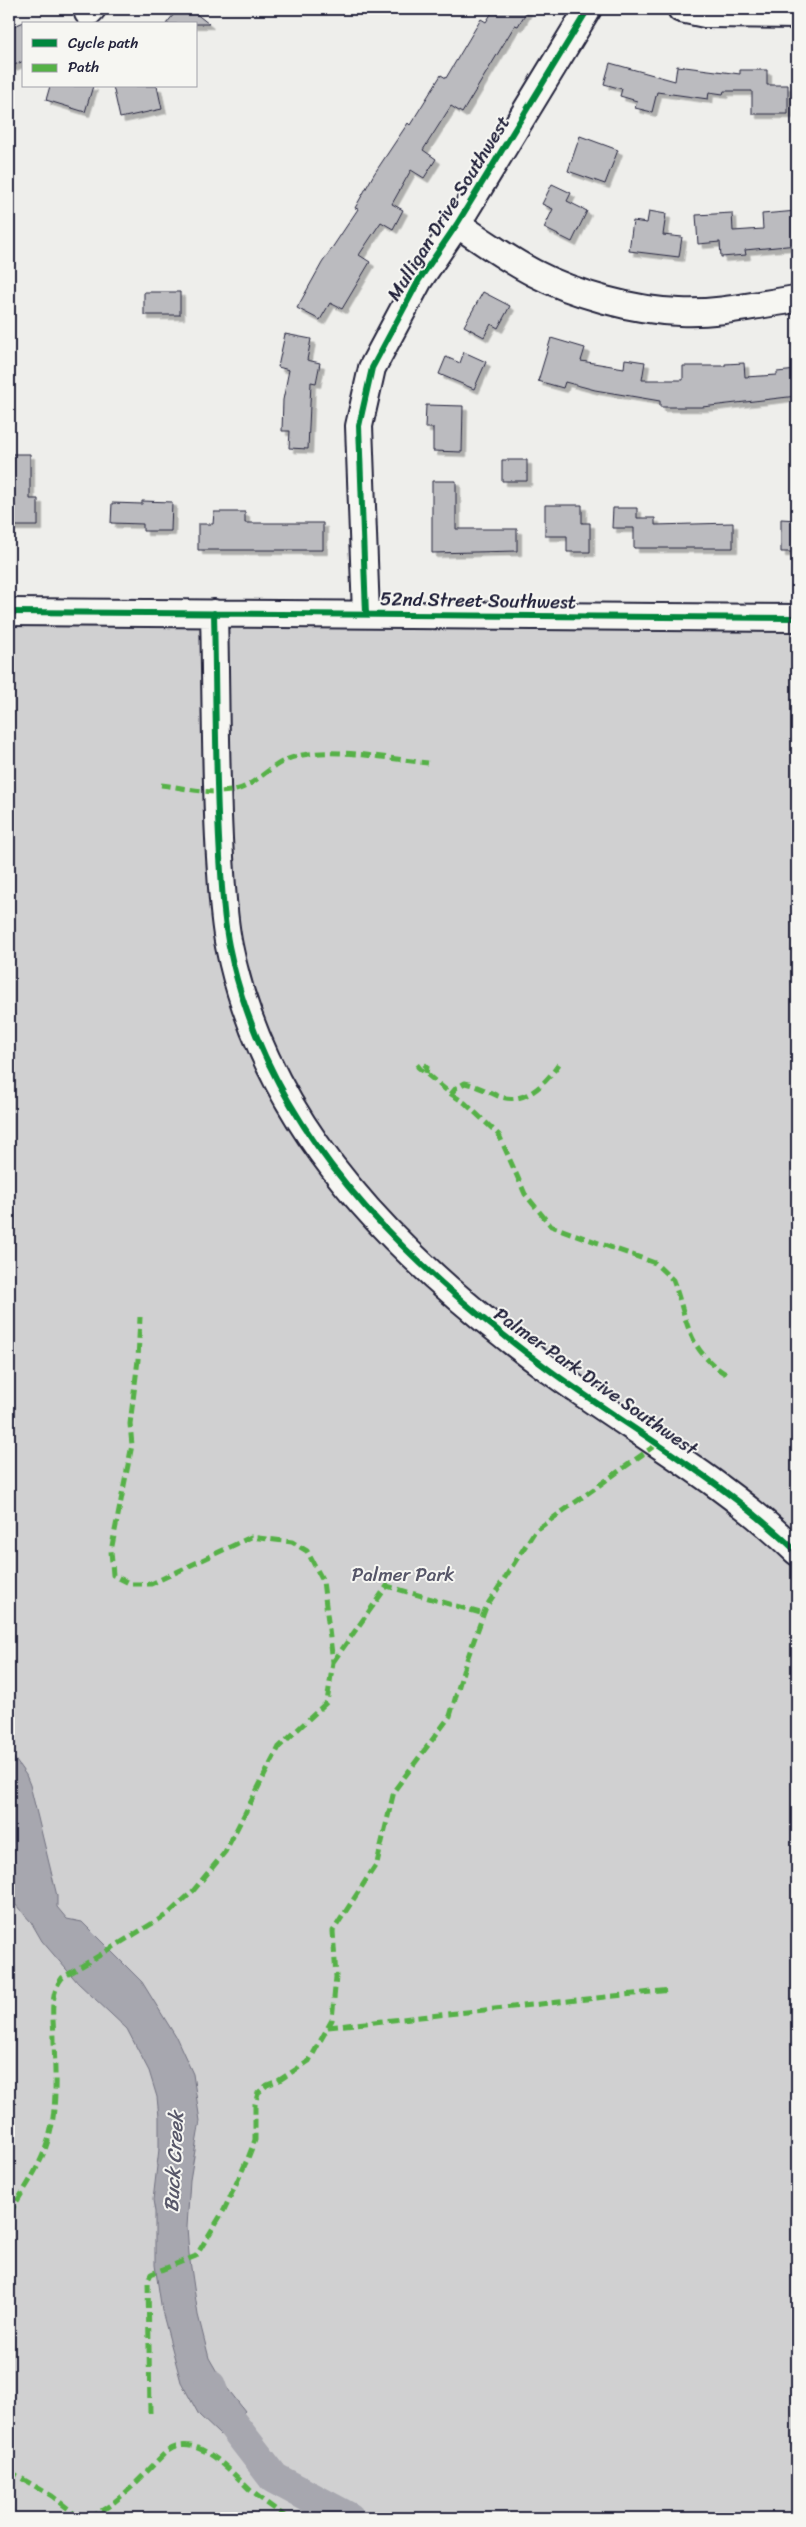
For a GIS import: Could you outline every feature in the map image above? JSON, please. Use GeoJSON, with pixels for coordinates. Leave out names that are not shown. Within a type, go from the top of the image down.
{"type":"FeatureCollection","features":[{"type":"Feature","properties":{"kind":"street","name":"Mulligan Drive Southwest"},"geometry":{"type":"LineString","coordinates":[[366,614],[359,426],[372,368],[419,280],[458,224],[588,9]]}},
{"type":"Feature","properties":{"kind":"street"},"geometry":{"type":"LineString","coordinates":[[680,9],[705,14],[797,15]]}},
{"type":"Feature","properties":{"kind":"street"},"geometry":{"type":"LineString","coordinates":[[458,224],[535,274],[571,288],[647,309],[682,312],[727,309],[797,299]]}},
{"type":"Feature","properties":{"kind":"street","name":"52nd Street Southwest"},"geometry":{"type":"LineString","coordinates":[[9,612],[797,618]]}},
{"type":"Feature","properties":{"kind":"street","name":"Palmer Park Drive Southwest"},"geometry":{"type":"LineString","coordinates":[[214,613],[217,811],[228,945],[246,1008],[262,1050],[303,1128],[338,1176],[378,1223],[488,1324],[601,1408],[722,1489],[769,1525],[797,1552]]}},
{"type":"Feature","properties":{"kind":"green space","name":"Palmer Park"},"geometry":{"type":"Polygon","coordinates":[[[9,626],[797,630],[797,2518],[9,2518],[9,626]]]}},
{"type":"Feature","properties":{"kind":"water"},"geometry":{"type":"Polygon","coordinates":[[[9,1751],[26,1775],[30,1785],[57,1896],[57,1907],[67,1919],[82,1922],[142,1982],[176,2037],[193,2074],[200,2121],[190,2180],[187,2227],[198,2315],[209,2358],[224,2384],[245,2411],[220,2435],[199,2415],[181,2382],[162,2311],[155,2265],[155,2212],[153,2200],[159,2149],[159,2117],[157,2097],[149,2071],[127,2029],[78,1983],[42,1941],[31,1922],[14,1903],[9,1854],[9,1751]]]}},
{"type":"Feature","properties":{"kind":"building"},"geometry":{"type":"Polygon","coordinates":[[[178,9],[190,9],[209,24],[198,24],[198,22],[168,22],[178,9]]]}},
{"type":"Feature","properties":{"kind":"building"},"geometry":{"type":"Polygon","coordinates":[[[489,9],[528,9],[518,26],[515,25],[462,113],[451,106],[423,150],[436,159],[424,178],[411,170],[392,204],[403,210],[393,229],[381,222],[359,255],[370,262],[342,309],[330,303],[320,320],[297,308],[322,263],[358,209],[355,208],[374,174],[408,123],[410,125],[441,75],[446,78],[481,19],[486,22],[493,11],[489,9]]]}},
{"type":"Feature","properties":{"kind":"building"},"geometry":{"type":"Polygon","coordinates":[[[22,23],[22,62],[9,67],[9,28],[22,23]]]}},
{"type":"Feature","properties":{"kind":"building"},"geometry":{"type":"Polygon","coordinates":[[[610,63],[675,81],[677,66],[740,74],[740,70],[767,70],[767,85],[788,85],[788,114],[752,114],[752,91],[724,91],[723,94],[709,92],[708,99],[657,92],[652,112],[635,108],[637,101],[620,96],[622,89],[604,84],[610,63]]]}},
{"type":"Feature","properties":{"kind":"building"},"geometry":{"type":"Polygon","coordinates":[[[49,88],[92,88],[85,112],[46,100],[49,88]]]}},
{"type":"Feature","properties":{"kind":"building"},"geometry":{"type":"Polygon","coordinates":[[[113,88],[157,88],[162,109],[120,118],[113,88]]]}},
{"type":"Feature","properties":{"kind":"building"},"geometry":{"type":"Polygon","coordinates":[[[580,136],[618,150],[605,184],[568,171],[580,136]]]}},
{"type":"Feature","properties":{"kind":"building"},"geometry":{"type":"Polygon","coordinates":[[[552,184],[571,193],[567,201],[587,211],[572,242],[544,228],[553,209],[542,204],[552,184]]]}},
{"type":"Feature","properties":{"kind":"building"},"geometry":{"type":"Polygon","coordinates":[[[649,211],[666,214],[663,235],[682,237],[679,257],[629,251],[633,221],[647,223],[649,211]]]}},
{"type":"Feature","properties":{"kind":"building"},"geometry":{"type":"Polygon","coordinates":[[[797,211],[797,245],[745,250],[746,255],[721,257],[720,242],[698,244],[696,215],[732,213],[733,231],[763,229],[762,214],[797,211]]]}},
{"type":"Feature","properties":{"kind":"building"},"geometry":{"type":"Polygon","coordinates":[[[144,292],[180,292],[180,315],[144,315],[144,292]]]}},
{"type":"Feature","properties":{"kind":"building"},"geometry":{"type":"Polygon","coordinates":[[[483,292],[510,306],[498,328],[491,324],[484,337],[464,326],[483,292]]]}},
{"type":"Feature","properties":{"kind":"building"},"geometry":{"type":"Polygon","coordinates":[[[285,334],[311,339],[307,360],[320,363],[316,383],[311,382],[308,449],[289,448],[290,431],[282,431],[283,400],[289,370],[278,367],[285,334]]]}},
{"type":"Feature","properties":{"kind":"building"},"geometry":{"type":"Polygon","coordinates":[[[551,338],[585,348],[581,361],[624,368],[625,359],[645,362],[642,380],[683,380],[683,366],[725,366],[725,364],[744,363],[745,377],[777,375],[777,372],[797,370],[797,396],[702,407],[660,407],[660,401],[595,390],[565,382],[563,388],[538,381],[551,338]]]}},
{"type":"Feature","properties":{"kind":"building"},"geometry":{"type":"Polygon","coordinates":[[[464,352],[486,362],[474,389],[439,374],[446,357],[460,363],[464,352]]]}},
{"type":"Feature","properties":{"kind":"building"},"geometry":{"type":"Polygon","coordinates":[[[426,405],[463,406],[462,452],[433,451],[433,428],[425,428],[426,405]]]}},
{"type":"Feature","properties":{"kind":"building"},"geometry":{"type":"Polygon","coordinates":[[[11,454],[30,454],[30,499],[38,499],[38,526],[9,526],[9,509],[12,509],[11,454]]]}},
{"type":"Feature","properties":{"kind":"building"},"geometry":{"type":"Polygon","coordinates":[[[502,460],[527,460],[527,481],[502,481],[502,460]]]}},
{"type":"Feature","properties":{"kind":"building"},"geometry":{"type":"Polygon","coordinates":[[[432,481],[456,481],[456,529],[517,529],[517,551],[432,553],[432,481]]]}},
{"type":"Feature","properties":{"kind":"building"},"geometry":{"type":"Polygon","coordinates":[[[142,501],[172,502],[171,531],[143,531],[143,524],[111,523],[112,503],[142,504],[142,501]]]}},
{"type":"Feature","properties":{"kind":"building"},"geometry":{"type":"Polygon","coordinates":[[[545,505],[582,505],[582,523],[590,523],[590,552],[567,552],[567,536],[545,536],[545,505]]]}},
{"type":"Feature","properties":{"kind":"building"},"geometry":{"type":"Polygon","coordinates":[[[613,508],[637,508],[637,518],[655,518],[655,525],[733,523],[733,548],[634,548],[634,528],[612,528],[613,508]]]}},
{"type":"Feature","properties":{"kind":"building"},"geometry":{"type":"Polygon","coordinates":[[[214,512],[245,512],[245,523],[323,523],[323,550],[198,550],[198,524],[213,524],[214,512]]]}},
{"type":"Feature","properties":{"kind":"building"},"geometry":{"type":"Polygon","coordinates":[[[781,519],[797,520],[797,552],[781,552],[781,519]]]}},
{"type":"Feature","properties":{"kind":"waterway","name":"Buck Creek"},"geometry":{"type":"LineString","coordinates":[[210,2386],[216,2403],[274,2478],[349,2518]]}},
{"type":"Feature","properties":{"kind":"marked path"},"geometry":{"type":"LineString","coordinates":[[161,785],[217,792],[238,789],[248,785],[284,761],[312,754],[344,753],[428,763]]}},
{"type":"Feature","properties":{"kind":"marked path"},"geometry":{"type":"LineString","coordinates":[[426,1073],[427,1067],[423,1063],[418,1067],[451,1094],[456,1088],[465,1083],[498,1096],[517,1098],[525,1096],[541,1086],[559,1064]]}},
{"type":"Feature","properties":{"kind":"marked path"},"geometry":{"type":"LineString","coordinates":[[451,1094],[465,1103],[499,1135],[525,1194],[551,1226],[655,1263],[673,1280],[686,1322],[697,1346],[704,1356],[729,1376]]}},
{"type":"Feature","properties":{"kind":"marked path"},"geometry":{"type":"LineString","coordinates":[[9,2214],[39,2163],[51,2129],[55,2085],[53,2000],[62,1978],[168,1914],[193,1891],[225,1852],[279,1747],[327,1702],[333,1662],[323,1581],[307,1551],[292,1542],[251,1537],[151,1584],[131,1584],[113,1575],[111,1551],[132,1445],[130,1424],[138,1360],[140,1317]]}},
{"type":"Feature","properties":{"kind":"marked path"},"geometry":{"type":"LineString","coordinates":[[150,2413],[148,2280],[151,2274],[196,2256],[224,2210],[255,2140],[255,2104],[258,2093],[267,2085],[278,2081],[309,2061],[332,2020],[336,1977],[333,1931],[377,1863],[394,1791],[450,1716],[465,1665],[486,1607],[535,1531],[657,1444]]}},
{"type":"Feature","properties":{"kind":"marked path"},"geometry":{"type":"LineString","coordinates":[[333,1662],[387,1586],[484,1614]]}},
{"type":"Feature","properties":{"kind":"marked path"},"geometry":{"type":"LineString","coordinates":[[328,2027],[670,1990]]}},
{"type":"Feature","properties":{"kind":"marked path"},"geometry":{"type":"LineString","coordinates":[[88,2518],[120,2498],[164,2454],[175,2447],[187,2446],[211,2455],[250,2490],[287,2518]]}},
{"type":"Feature","properties":{"kind":"marked path"},"geometry":{"type":"LineString","coordinates":[[9,2471],[52,2496],[80,2518]]}},
{"type":"Feature","properties":{"kind":"cycle path"},"geometry":{"type":"LineString","coordinates":[[366,614],[359,426],[372,368],[419,280],[457,224],[588,9]]}},
{"type":"Feature","properties":{"kind":"cycle path"},"geometry":{"type":"LineString","coordinates":[[9,612],[797,618]]}},
{"type":"Feature","properties":{"kind":"cycle path"},"geometry":{"type":"LineString","coordinates":[[214,613],[218,827],[227,935],[247,1013],[274,1075],[308,1132],[348,1186],[393,1237],[442,1284],[494,1328],[548,1369],[676,1456],[739,1502],[797,1552]]}}]}
